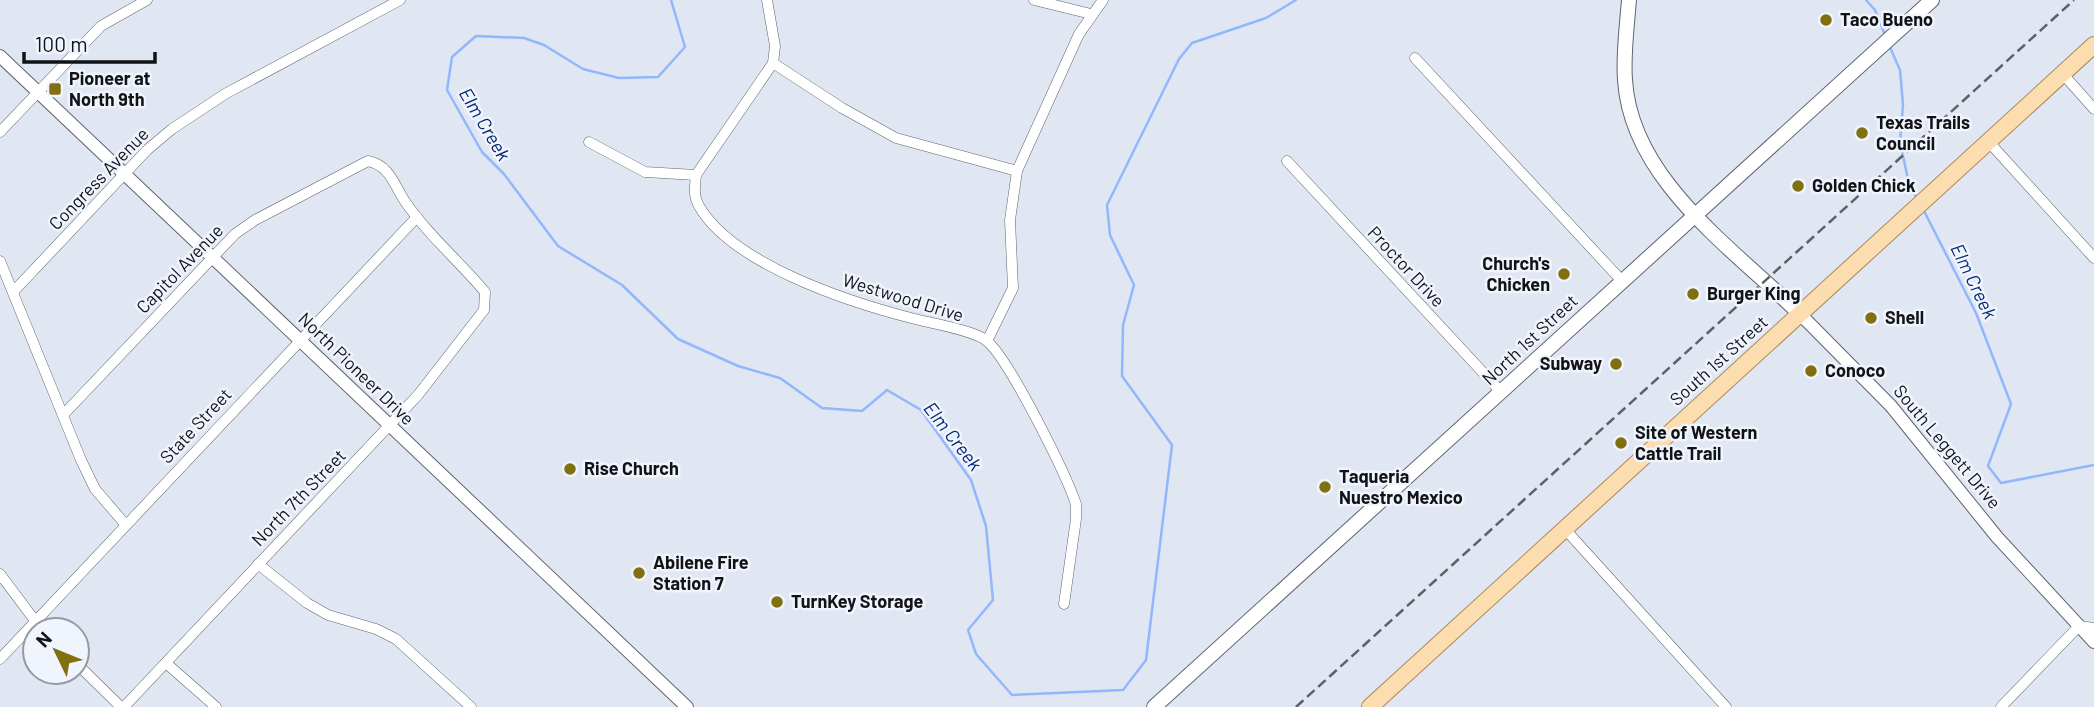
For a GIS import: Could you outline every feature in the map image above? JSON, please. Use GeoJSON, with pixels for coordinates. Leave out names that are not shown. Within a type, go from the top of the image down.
{"type":"FeatureCollection","features":[{"type":"Feature","properties":{"kind":"main road","name":"South Leggett Drive"},"geometry":{"type":"LineString","coordinates":[[1629,0],[1625,81],[1635,128],[1658,174],[1696,215],[1800,314]]}},
{"type":"Feature","properties":{"kind":"main road","name":"North 1st Street"},"geometry":{"type":"LineString","coordinates":[[1154,707],[1502,394],[1622,281],[1932,0]]}},
{"type":"Feature","properties":{"kind":"main road","name":"South 1st Street"},"geometry":{"type":"LineString","coordinates":[[1370,707],[2094,45]]}},
{"type":"Feature","properties":{"kind":"street"},"geometry":{"type":"LineString","coordinates":[[0,132],[101,26],[147,0]]}},
{"type":"Feature","properties":{"kind":"street","name":"Congress Avenue"},"geometry":{"type":"LineString","coordinates":[[14,291],[148,149],[199,109],[400,0]]}},
{"type":"Feature","properties":{"kind":"street"},"geometry":{"type":"LineString","coordinates":[[589,142],[645,172],[696,175],[773,63],[775,46],[767,0]]}},
{"type":"Feature","properties":{"kind":"street"},"geometry":{"type":"LineString","coordinates":[[1034,0],[1091,15]]}},
{"type":"Feature","properties":{"kind":"street"},"geometry":{"type":"LineString","coordinates":[[1064,604],[1076,504],[1017,384],[987,341],[1013,288],[1010,220],[1017,171],[1051,91],[1091,15],[1103,0]]}},
{"type":"Feature","properties":{"kind":"street","name":"North Pioneer Drive"},"geometry":{"type":"LineString","coordinates":[[0,56],[687,707]]}},
{"type":"Feature","properties":{"kind":"street"},"geometry":{"type":"LineString","coordinates":[[1415,58],[1622,281]]}},
{"type":"Feature","properties":{"kind":"street"},"geometry":{"type":"LineString","coordinates":[[773,63],[842,108],[896,138],[1017,171]]}},
{"type":"Feature","properties":{"kind":"street"},"geometry":{"type":"LineString","coordinates":[[2063,74],[2094,108]]}},
{"type":"Feature","properties":{"kind":"street"},"geometry":{"type":"LineString","coordinates":[[1988,141],[2094,258]]}},
{"type":"Feature","properties":{"kind":"street","name":"Capitol Avenue"},"geometry":{"type":"LineString","coordinates":[[64,414],[212,255],[255,219],[358,164],[369,161],[378,163],[388,171],[416,218]]}},
{"type":"Feature","properties":{"kind":"street","name":"Proctor Drive"},"geometry":{"type":"LineString","coordinates":[[1287,161],[1502,394]]}},
{"type":"Feature","properties":{"kind":"street","name":"Westwood Drive"},"geometry":{"type":"LineString","coordinates":[[696,175],[694,192],[699,206],[754,256],[844,298],[987,341]]}},
{"type":"Feature","properties":{"kind":"street","name":"North 7th Street"},"geometry":{"type":"LineString","coordinates":[[122,707],[390,426],[432,378],[486,302],[485,292],[416,218]]}},
{"type":"Feature","properties":{"kind":"street","name":"State Street"},"geometry":{"type":"LineString","coordinates":[[47,616],[125,524],[416,218]]}},
{"type":"Feature","properties":{"kind":"street"},"geometry":{"type":"LineString","coordinates":[[0,261],[81,460],[95,489],[125,524]]}},
{"type":"Feature","properties":{"kind":"street","name":"South Leggett Drive"},"geometry":{"type":"LineString","coordinates":[[1800,314],[1891,406],[1997,537],[2094,642]]}},
{"type":"Feature","properties":{"kind":"street"},"geometry":{"type":"LineString","coordinates":[[1564,528],[1726,707]]}},
{"type":"Feature","properties":{"kind":"street"},"geometry":{"type":"LineString","coordinates":[[258,564],[318,609],[396,639],[471,707]]}},
{"type":"Feature","properties":{"kind":"street"},"geometry":{"type":"LineString","coordinates":[[0,574],[31,616]]}},
{"type":"Feature","properties":{"kind":"street"},"geometry":{"type":"LineString","coordinates":[[2001,707],[2079,626],[2094,628]]}},
{"type":"Feature","properties":{"kind":"street","name":"State Street"},"geometry":{"type":"LineString","coordinates":[[0,659],[21,641]]}},
{"type":"Feature","properties":{"kind":"street"},"geometry":{"type":"LineString","coordinates":[[166,663],[216,707]]}},
{"type":"Feature","properties":{"kind":"street"},"geometry":{"type":"LineString","coordinates":[[91,677],[122,707]]}},
{"type":"Feature","properties":{"kind":"waterway","name":"Elm Creek"},"geometry":{"type":"LineString","coordinates":[[671,0],[685,47],[658,77],[619,78],[583,69],[544,45],[524,38],[476,36],[452,57],[447,90],[482,152],[504,174],[558,246],[622,285],[678,339],[738,366],[780,378],[822,408],[862,411],[887,390],[921,410],[971,480],[986,526],[993,600],[968,630],[976,654],[1012,695],[1123,690],[1146,660],[1172,445],[1122,376],[1123,325],[1134,285],[1110,235],[1107,205],[1179,59],[1192,43],[1266,18],[1296,0]]}},
{"type":"Feature","properties":{"kind":"waterway","name":"Elm Creek"},"geometry":{"type":"LineString","coordinates":[[1866,0],[1875,10],[1885,35]]}},
{"type":"Feature","properties":{"kind":"waterway","name":"Elm Creek"},"geometry":{"type":"LineString","coordinates":[[1889,45],[1900,70],[1903,105],[1900,142],[1909,184],[1916,197]]}},
{"type":"Feature","properties":{"kind":"waterway","name":"Elm Creek"},"geometry":{"type":"LineString","coordinates":[[1923,209],[1976,313],[2011,404],[1988,466],[2001,483],[2094,465]]}},
{"type":"Feature","properties":{"kind":"railway"},"geometry":{"type":"LineString","coordinates":[[1296,707],[2074,0]]}},
{"type":"Feature","properties":{"kind":"place","name":"Taco Bueno"},"geometry":{"type":"Point","coordinates":[1826,20]}},
{"type":"Feature","properties":{"kind":"place","name":"Pioneer at North 9th"},"geometry":{"type":"Point","coordinates":[55,89]}},
{"type":"Feature","properties":{"kind":"place","name":"Texas Trails Council"},"geometry":{"type":"Point","coordinates":[1862,133]}},
{"type":"Feature","properties":{"kind":"place","name":"Golden Chick"},"geometry":{"type":"Point","coordinates":[1798,186]}},
{"type":"Feature","properties":{"kind":"place","name":"Church's Chicken"},"geometry":{"type":"Point","coordinates":[1564,274]}},
{"type":"Feature","properties":{"kind":"place","name":"Burger King"},"geometry":{"type":"Point","coordinates":[1693,294]}},
{"type":"Feature","properties":{"kind":"place","name":"Shell"},"geometry":{"type":"Point","coordinates":[1871,318]}},
{"type":"Feature","properties":{"kind":"place","name":"Subway"},"geometry":{"type":"Point","coordinates":[1616,364]}},
{"type":"Feature","properties":{"kind":"place","name":"Conoco"},"geometry":{"type":"Point","coordinates":[1811,371]}},
{"type":"Feature","properties":{"kind":"place","name":"Site of Western Cattle Trail"},"geometry":{"type":"Point","coordinates":[1621,443]}},
{"type":"Feature","properties":{"kind":"place","name":"Rise Church"},"geometry":{"type":"Point","coordinates":[570,469]}},
{"type":"Feature","properties":{"kind":"place","name":"Taqueria Nuestro Mexico"},"geometry":{"type":"Point","coordinates":[1325,487]}},
{"type":"Feature","properties":{"kind":"place","name":"Abilene Fire Station 7"},"geometry":{"type":"Point","coordinates":[639,573]}},
{"type":"Feature","properties":{"kind":"place","name":"TurnKey Storage"},"geometry":{"type":"Point","coordinates":[777,602]}}]}
